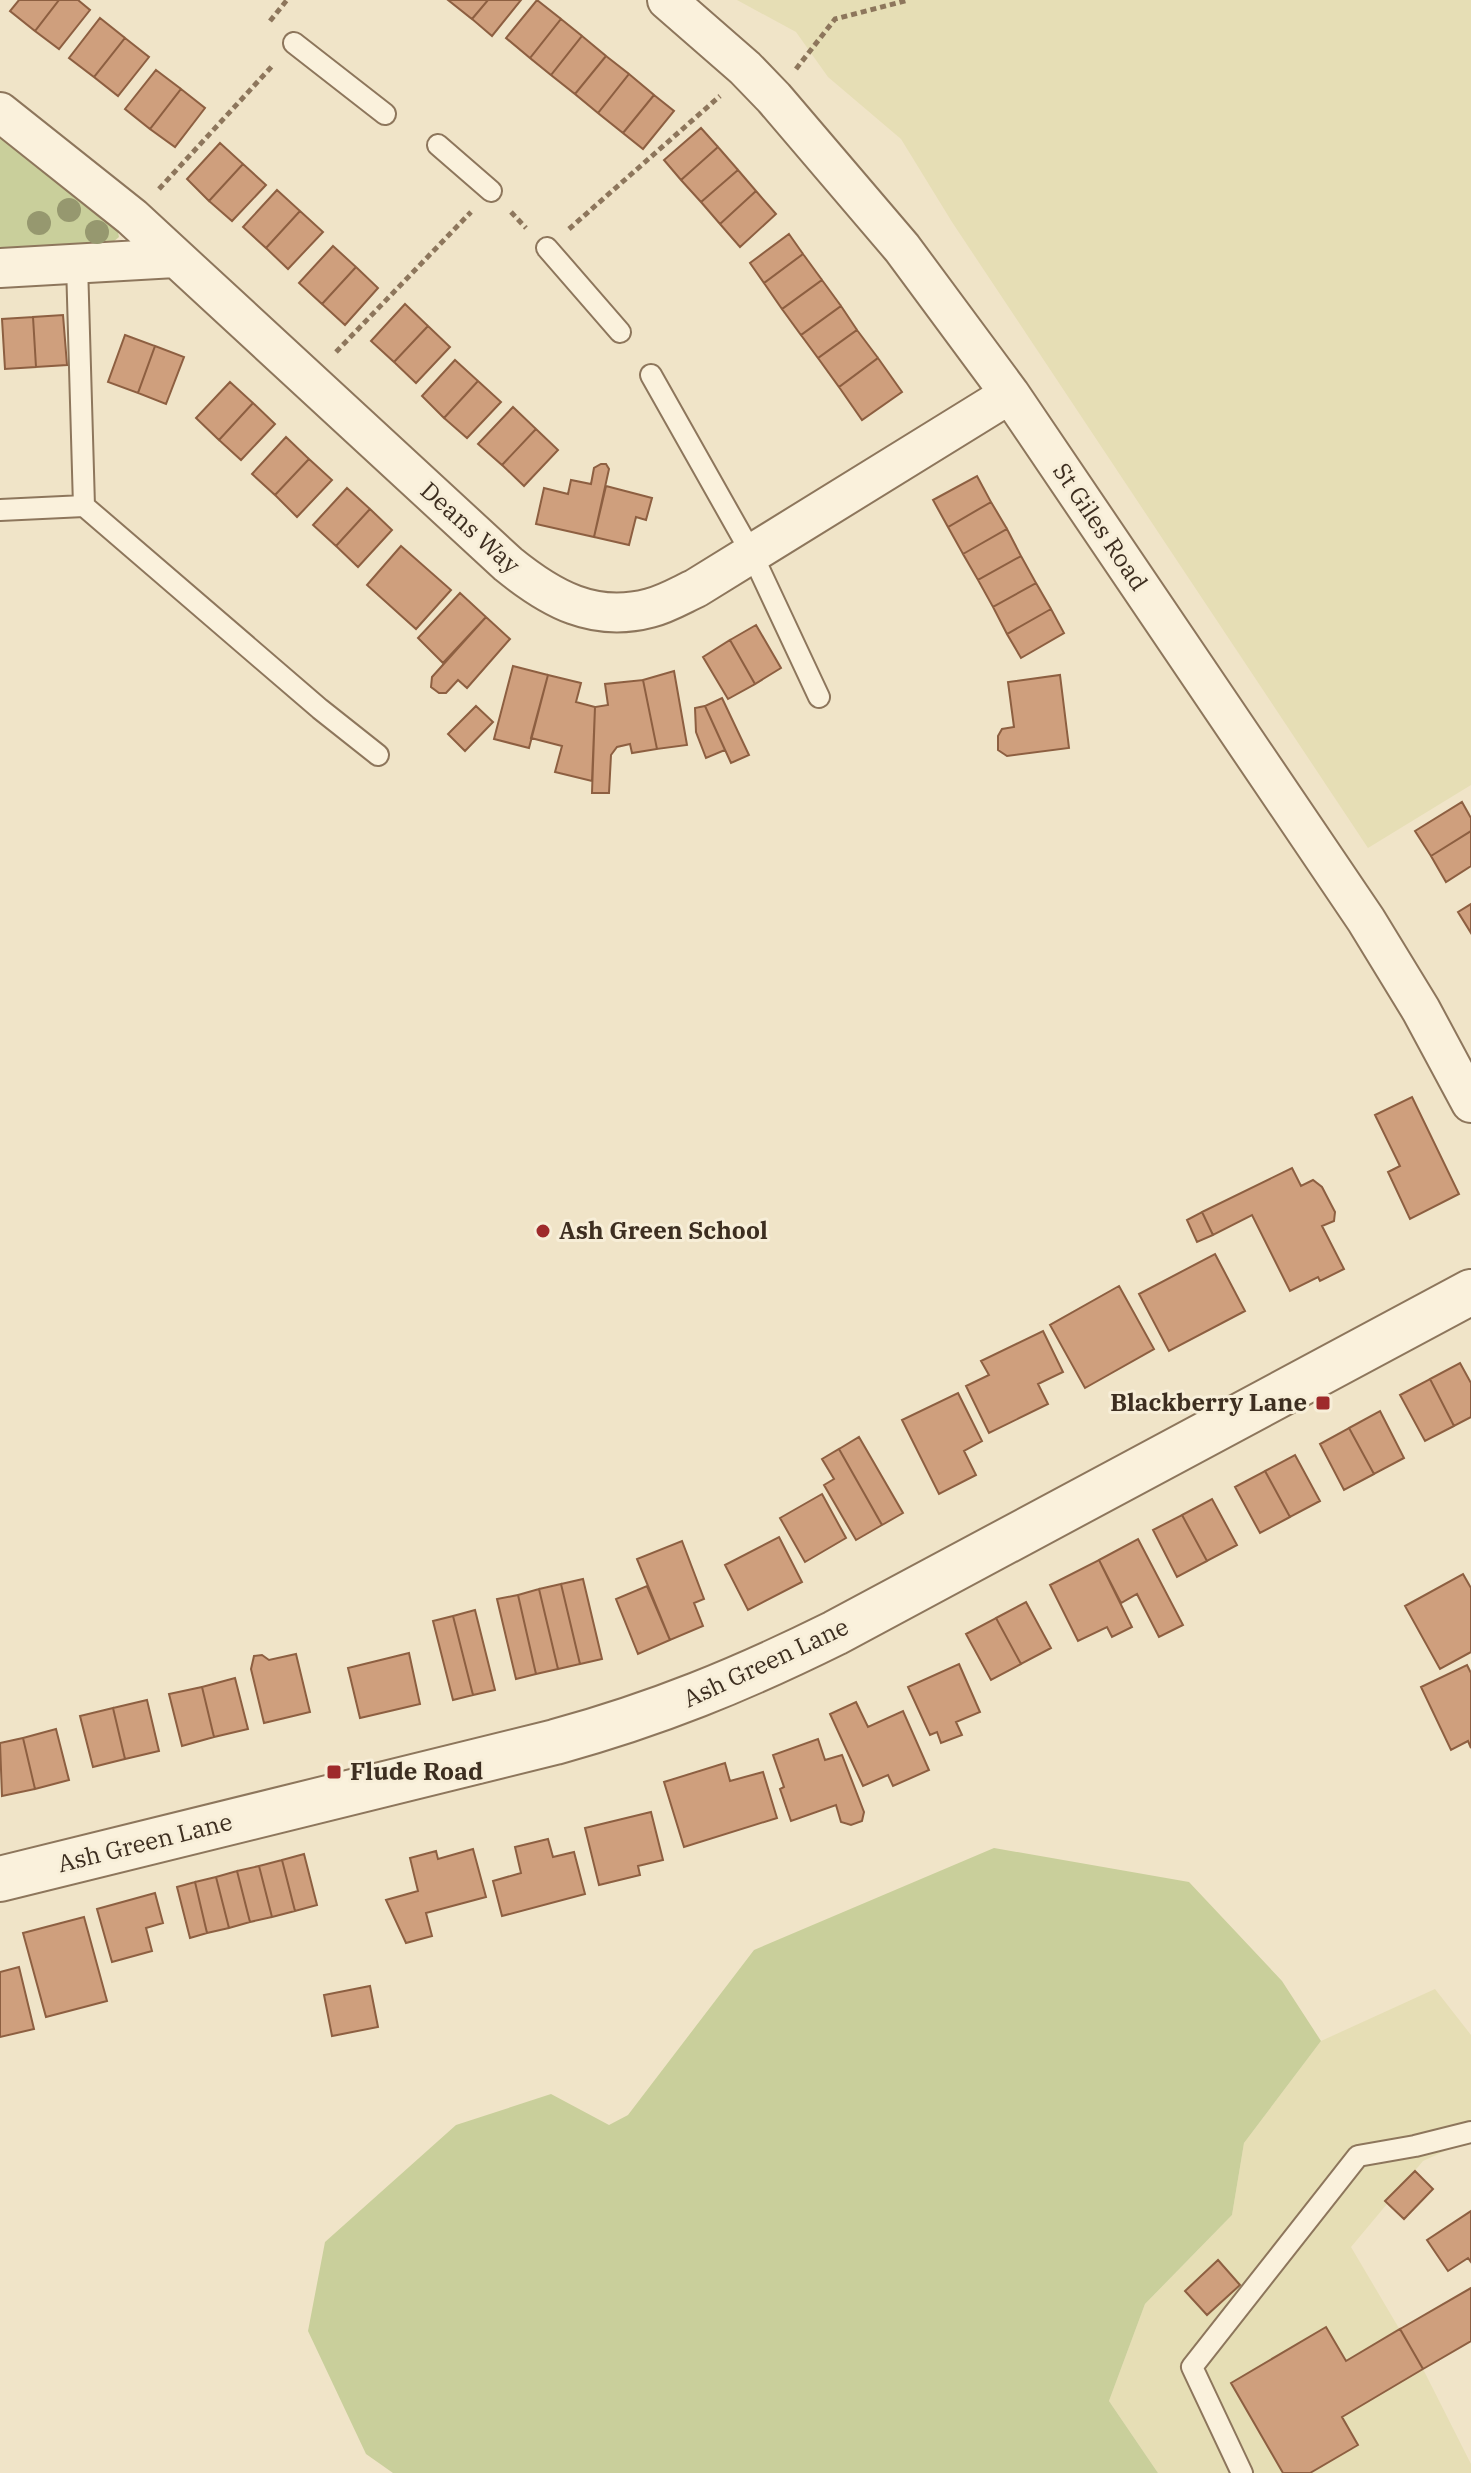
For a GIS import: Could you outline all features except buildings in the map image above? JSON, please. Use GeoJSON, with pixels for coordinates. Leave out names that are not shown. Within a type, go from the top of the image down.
{"type":"FeatureCollection","features":[{"type":"Feature","properties":{"kind":"street","name":"St Giles Road"},"geometry":{"type":"LineString","coordinates":[[667,0],[745,68],[774,98],[902,248],[1010,394],[1366,920],[1421,1010],[1471,1103]]}},
{"type":"Feature","properties":{"kind":"street","name":"Deans Way"},"geometry":{"type":"LineString","coordinates":[[0,112],[132,217],[508,564],[538,588],[569,604],[619,613],[652,608],[696,588],[1010,394]]}},
{"type":"Feature","properties":{"kind":"street"},"geometry":{"type":"LineString","coordinates":[[0,268],[175,258]]}},
{"type":"Feature","properties":{"kind":"street","name":"Ash Green Lane"},"geometry":{"type":"LineString","coordinates":[[0,1879],[555,1742],[622,1724],[691,1699],[835,1633],[1471,1292]]}},
{"type":"Feature","properties":{"kind":"lane"},"geometry":{"type":"LineString","coordinates":[[294,43],[385,114]]}},
{"type":"Feature","properties":{"kind":"lane"},"geometry":{"type":"LineString","coordinates":[[438,145],[491,191]]}},
{"type":"Feature","properties":{"kind":"lane"},"geometry":{"type":"LineString","coordinates":[[547,248],[620,332]]}},
{"type":"Feature","properties":{"kind":"lane"},"geometry":{"type":"LineString","coordinates":[[77,264],[84,506]]}},
{"type":"Feature","properties":{"kind":"lane"},"geometry":{"type":"LineString","coordinates":[[651,375],[752,554],[819,697]]}},
{"type":"Feature","properties":{"kind":"lane"},"geometry":{"type":"LineString","coordinates":[[0,510],[84,506],[378,755]]}},
{"type":"Feature","properties":{"kind":"lane"},"geometry":{"type":"LineString","coordinates":[[1242,2473],[1192,2367],[1358,2156],[1471,2132]]}},
{"type":"Feature","properties":{"kind":"path"},"geometry":{"type":"LineString","coordinates":[[132,217],[294,43],[270,21],[287,0]]}},
{"type":"Feature","properties":{"kind":"path"},"geometry":{"type":"LineString","coordinates":[[774,98],[835,19],[909,0]]}},
{"type":"Feature","properties":{"kind":"path"},"geometry":{"type":"LineString","coordinates":[[309,380],[491,191],[547,248],[714,103],[745,68]]}},
{"type":"Feature","properties":{"kind":"shaded area"},"geometry":{"type":"Polygon","coordinates":[[[737,0],[1471,0],[1471,785],[1368,848],[952,222],[901,139],[828,77],[796,32],[737,0]]]}},
{"type":"Feature","properties":{"kind":"shaded area"},"geometry":{"type":"Polygon","coordinates":[[[1435,1989],[1471,2035],[1471,2139],[1423,2161],[1351,2247],[1423,2369],[1471,2464],[1471,2473],[1158,2473],[1109,2401],[1145,2304],[1232,2215],[1244,2143],[1321,2041],[1435,1989]]]}},
{"type":"Feature","properties":{"kind":"green space"},"geometry":{"type":"Polygon","coordinates":[[[0,137],[116,223],[119,237],[107,247],[0,250],[0,137]]]}},
{"type":"Feature","properties":{"kind":"green space"},"geometry":{"type":"Polygon","coordinates":[[[994,1848],[1189,1882],[1282,1981],[1321,2041],[1244,2143],[1232,2215],[1145,2304],[1109,2401],[1158,2473],[393,2473],[366,2454],[308,2331],[325,2242],[456,2125],[551,2094],[609,2125],[628,2115],[754,1950],[994,1848]]]}},
{"type":"Feature","properties":{"kind":"place","name":"Ash Green School"},"geometry":{"type":"Point","coordinates":[543,1231]}},
{"type":"Feature","properties":{"kind":"place","name":"Blackberry Lane"},"geometry":{"type":"Point","coordinates":[1323,1403]}},
{"type":"Feature","properties":{"kind":"place","name":"Flude Road"},"geometry":{"type":"Point","coordinates":[334,1772]}}]}
